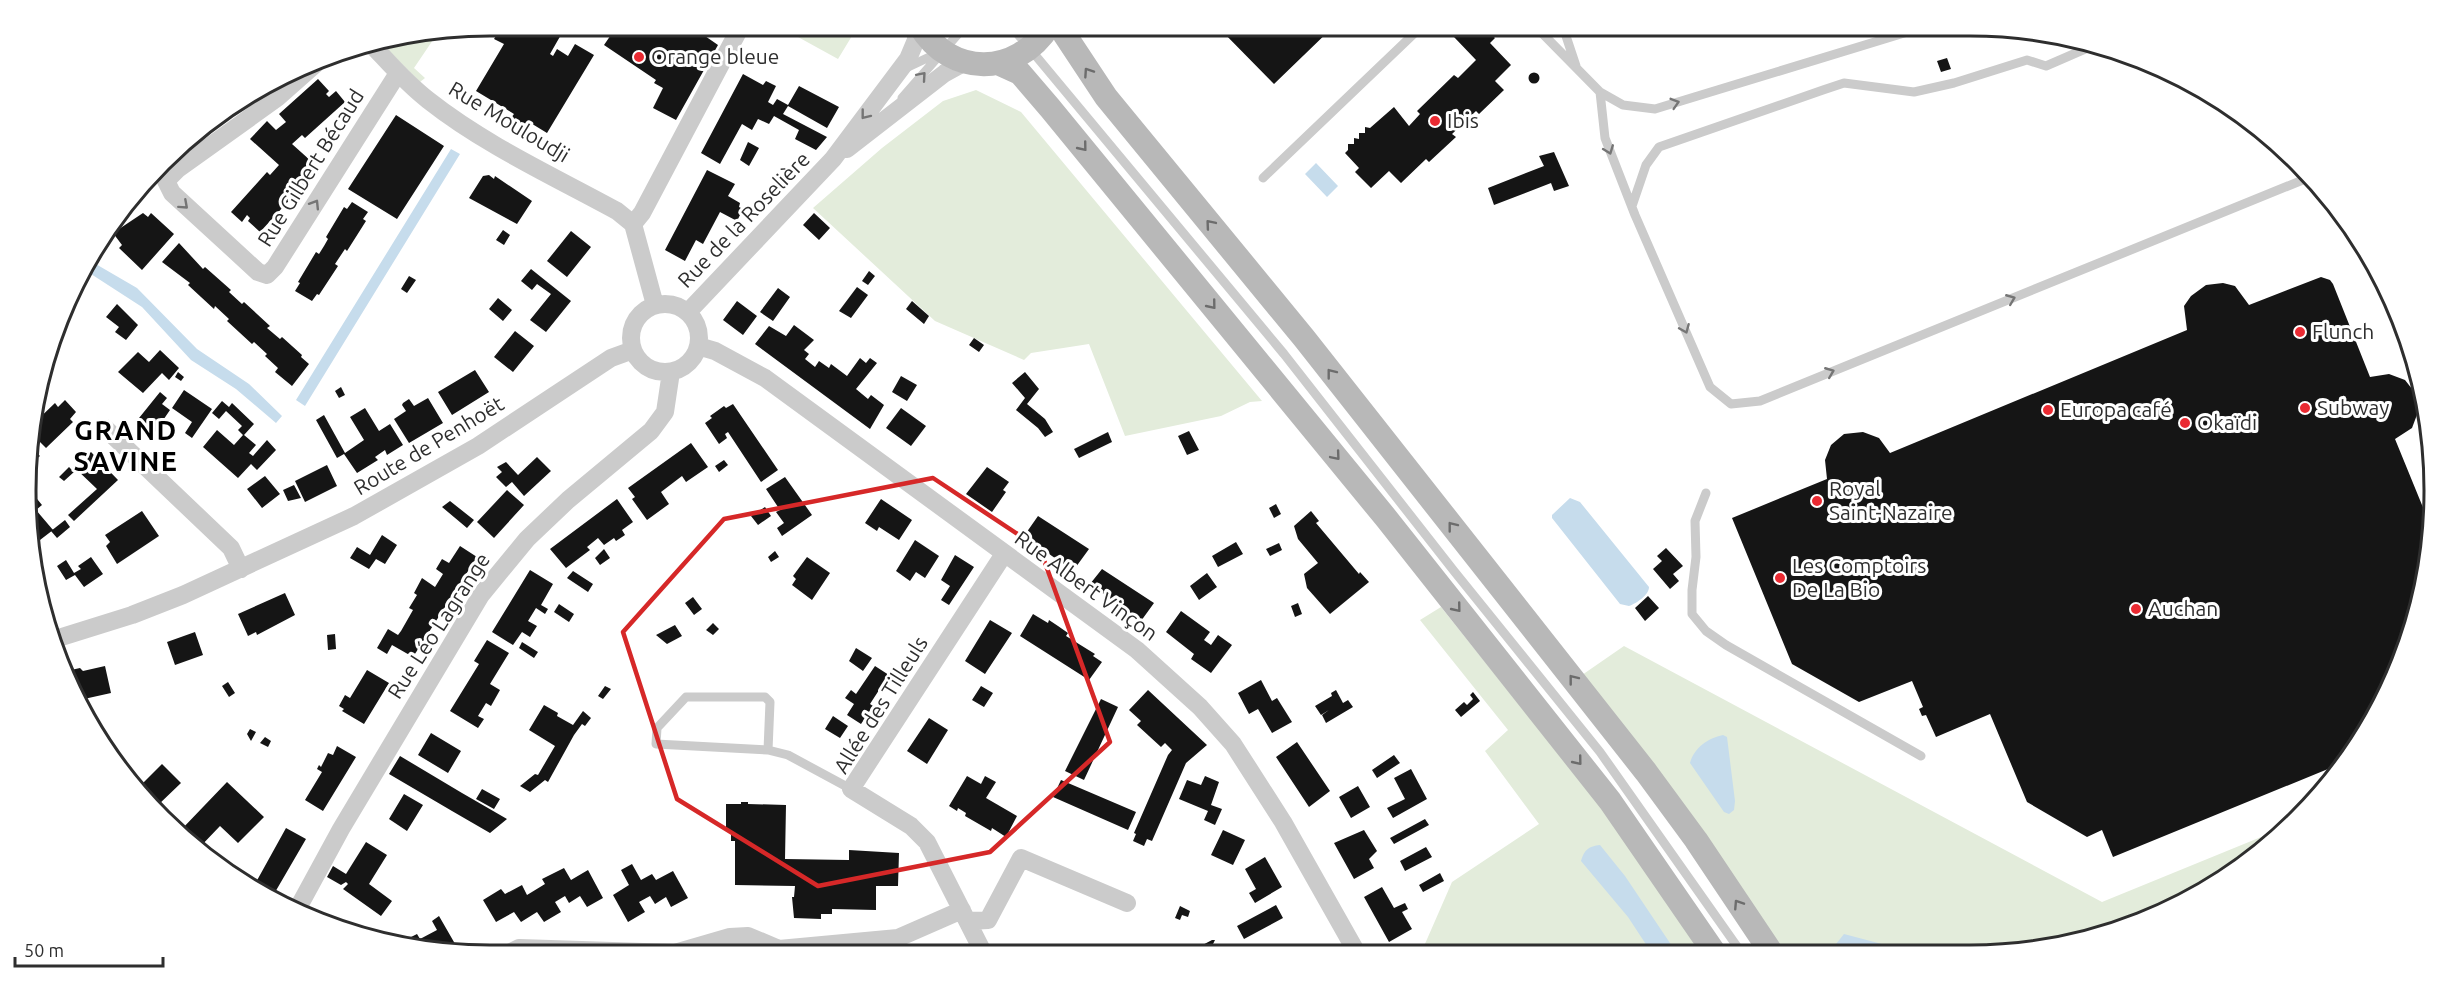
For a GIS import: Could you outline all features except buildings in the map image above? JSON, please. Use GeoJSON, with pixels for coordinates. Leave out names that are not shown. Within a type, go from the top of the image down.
{"type":"FeatureCollection","features":[{"type":"Feature","properties":{"kind":"main road"},"geometry":{"type":"LineString","coordinates":[[927,36],[933,44],[943,51],[965,62],[981,65],[1016,58],[1031,48],[1040,36]]}},
{"type":"Feature","properties":{"kind":"main road"},"geometry":{"type":"LineString","coordinates":[[1066,36],[1106,97],[1304,338],[1646,772],[1696,840],[1766,945]]}},
{"type":"Feature","properties":{"kind":"main road"},"geometry":{"type":"LineString","coordinates":[[998,63],[1020,73],[1047,103],[1386,518],[1610,801],[1709,945]]}},
{"type":"Feature","properties":{"kind":"street"},"geometry":{"type":"LineString","coordinates":[[656,305],[633,224],[642,213],[736,36]]}},
{"type":"Feature","properties":{"kind":"street","name":"Rue de la Roselière"},"geometry":{"type":"LineString","coordinates":[[688,312],[833,159],[899,72],[916,36]]}},
{"type":"Feature","properties":{"kind":"street","name":"Rue Mouloudji"},"geometry":{"type":"LineString","coordinates":[[377,50],[428,100],[482,137],[617,211],[633,224]]}},
{"type":"Feature","properties":{"kind":"street","name":"Rue de la Roselière"},"geometry":{"type":"LineString","coordinates":[[833,159],[945,73],[965,62]]}},
{"type":"Feature","properties":{"kind":"street","name":"Rue Gilbert Bécaud"},"geometry":{"type":"LineString","coordinates":[[299,79],[277,98],[178,169],[166,182],[172,193],[258,272],[267,275],[275,267],[398,73]]}},
{"type":"Feature","properties":{"kind":"street"},"geometry":{"type":"LineString","coordinates":[[656,305],[673,305],[688,312],[698,328],[698,346],[688,363],[672,372],[652,370],[638,358],[633,350],[631,339],[638,318],[646,310],[656,305]]}},
{"type":"Feature","properties":{"kind":"street","name":"Rue Albert Vinçon"},"geometry":{"type":"LineString","coordinates":[[698,346],[715,351],[765,378],[1172,679],[1233,744],[1283,822],[1352,945]]}},
{"type":"Feature","properties":{"kind":"street","name":"Route de Penhoët"},"geometry":{"type":"LineString","coordinates":[[60,637],[132,615],[241,569],[354,516],[478,446],[611,358],[633,350]]}},
{"type":"Feature","properties":{"kind":"street","name":"Rue Léo Lagrange"},"geometry":{"type":"LineString","coordinates":[[301,903],[341,829],[481,595],[527,538],[568,500],[651,431],[665,412],[672,372]]}},
{"type":"Feature","properties":{"kind":"street"},"geometry":{"type":"LineString","coordinates":[[105,428],[231,548],[241,569]]}},
{"type":"Feature","properties":{"kind":"street","name":"Allée des Tilleuls"},"geometry":{"type":"LineString","coordinates":[[980,945],[927,842],[911,826],[851,789],[1004,554]]}},
{"type":"Feature","properties":{"kind":"street"},"geometry":{"type":"LineString","coordinates":[[838,945],[898,938],[965,916],[988,920],[1021,858],[1127,903]]}},
{"type":"Feature","properties":{"kind":"street"},"geometry":{"type":"LineString","coordinates":[[701,945],[730,937],[748,936],[765,945]]}},
{"type":"Feature","properties":{"kind":"lane"},"geometry":{"type":"LineString","coordinates":[[872,130],[956,36]]}},
{"type":"Feature","properties":{"kind":"lane"},"geometry":{"type":"LineString","coordinates":[[1020,36],[1284,354],[1600,752],[1737,945]]}},
{"type":"Feature","properties":{"kind":"lane"},"geometry":{"type":"LineString","coordinates":[[1263,178],[1412,36]]}},
{"type":"Feature","properties":{"kind":"lane"},"geometry":{"type":"LineString","coordinates":[[1544,36],[1600,92],[1623,105],[1655,109],[1894,36]]}},
{"type":"Feature","properties":{"kind":"lane"},"geometry":{"type":"LineString","coordinates":[[1566,36],[1579,73]]}},
{"type":"Feature","properties":{"kind":"lane"},"geometry":{"type":"LineString","coordinates":[[1632,206],[1646,165],[1659,147],[1844,83],[1914,92],[1954,83],[2027,60],[2046,66],[2083,50]]}},
{"type":"Feature","properties":{"kind":"lane"},"geometry":{"type":"LineString","coordinates":[[899,72],[943,51]]}},
{"type":"Feature","properties":{"kind":"lane"},"geometry":{"type":"LineString","coordinates":[[1600,92],[1605,138],[1632,206],[1710,387],[1731,404],[1760,401],[2301,180]]}},
{"type":"Feature","properties":{"kind":"lane"},"geometry":{"type":"LineString","coordinates":[[1706,493],[1695,521],[1696,557],[1692,614],[1706,631],[1726,645],[1921,756]]}},
{"type":"Feature","properties":{"kind":"lane"},"geometry":{"type":"LineString","coordinates":[[768,750],[770,702],[765,697],[686,697],[657,728],[656,744],[768,750],[788,755],[851,789]]}},
{"type":"Feature","properties":{"kind":"highlighted area"},"geometry":{"type":"Polygon","coordinates":[[[933,478],[1040,549],[1110,742],[990,852],[818,886],[677,799],[623,632],[724,519],[933,478]]]}},
{"type":"Feature","properties":{"kind":"green space"},"geometry":{"type":"Polygon","coordinates":[[[796,36],[852,36],[838,59],[796,36]]]}},
{"type":"Feature","properties":{"kind":"green space"},"geometry":{"type":"Polygon","coordinates":[[[433,40],[414,68],[425,78],[420,82],[386,48],[433,40]]]}},
{"type":"Feature","properties":{"kind":"green space"},"geometry":{"type":"Polygon","coordinates":[[[976,90],[1021,112],[1262,401],[1250,402],[1221,416],[1125,436],[1089,344],[1031,353],[1024,360],[935,321],[813,208],[882,148],[943,101],[976,90]]]}},
{"type":"Feature","properties":{"kind":"green space"},"geometry":{"type":"Polygon","coordinates":[[[1441,607],[1624,836],[1698,945],[1424,945],[1452,882],[1539,824],[1485,751],[1508,730],[1420,620],[1441,607]]]}},
{"type":"Feature","properties":{"kind":"green space"},"geometry":{"type":"Polygon","coordinates":[[[1624,646],[2102,902],[2265,835],[2222,868],[2171,898],[2116,921],[2087,930],[1999,944],[1775,945],[1582,675],[1624,646]]]}},
{"type":"Feature","properties":{"kind":"water"},"geometry":{"type":"Polygon","coordinates":[[[451,149],[460,154],[305,406],[296,400],[451,149]]]}},
{"type":"Feature","properties":{"kind":"water"},"geometry":{"type":"Polygon","coordinates":[[[1316,163],[1338,186],[1327,197],[1305,174],[1316,163]]]}},
{"type":"Feature","properties":{"kind":"water"},"geometry":{"type":"Polygon","coordinates":[[[96,264],[137,288],[197,349],[249,384],[282,416],[276,423],[236,389],[191,360],[142,307],[91,274],[96,264]]]}},
{"type":"Feature","properties":{"kind":"water"},"geometry":{"type":"Polygon","coordinates":[[[1570,498],[1580,502],[1649,587],[1645,596],[1639,601],[1629,606],[1620,604],[1552,518],[1552,515],[1570,498]]]}},
{"type":"Feature","properties":{"kind":"water"},"geometry":{"type":"Polygon","coordinates":[[[1723,735],[1727,737],[1735,801],[1734,810],[1729,814],[1724,812],[1690,763],[1702,744],[1723,735]]]}},
{"type":"Feature","properties":{"kind":"water"},"geometry":{"type":"Polygon","coordinates":[[[1600,845],[1625,876],[1671,945],[1646,945],[1628,917],[1581,861],[1588,849],[1600,845]]]}},
{"type":"Feature","properties":{"kind":"water"},"geometry":{"type":"Polygon","coordinates":[[[1844,934],[1886,945],[1836,945],[1844,934]]]}},
{"type":"Feature","properties":{"kind":"place","name":"Orange bleue"},"geometry":{"type":"Point","coordinates":[639,57]}},
{"type":"Feature","properties":{"kind":"place","name":"Ibis"},"geometry":{"type":"Point","coordinates":[1435,121]}},
{"type":"Feature","properties":{"kind":"place","name":"Flunch"},"geometry":{"type":"Point","coordinates":[2300,332]}},
{"type":"Feature","properties":{"kind":"place","name":"Subway"},"geometry":{"type":"Point","coordinates":[2305,408]}},
{"type":"Feature","properties":{"kind":"place","name":"Europa café"},"geometry":{"type":"Point","coordinates":[2048,410]}},
{"type":"Feature","properties":{"kind":"place","name":"Okaïdi"},"geometry":{"type":"Point","coordinates":[2185,423]}},
{"type":"Feature","properties":{"kind":"place","name":"Royal Saint-Nazaire"},"geometry":{"type":"Point","coordinates":[1817,501]}},
{"type":"Feature","properties":{"kind":"place","name":"Les Comptoirs De La Bio"},"geometry":{"type":"Point","coordinates":[1780,578]}},
{"type":"Feature","properties":{"kind":"place","name":"Auchan"},"geometry":{"type":"Point","coordinates":[2136,609]}},
{"type":"Feature","properties":{"kind":"district","name":"GRAND SAVINE"},"geometry":{"type":"Point","coordinates":[126,446]}}]}
